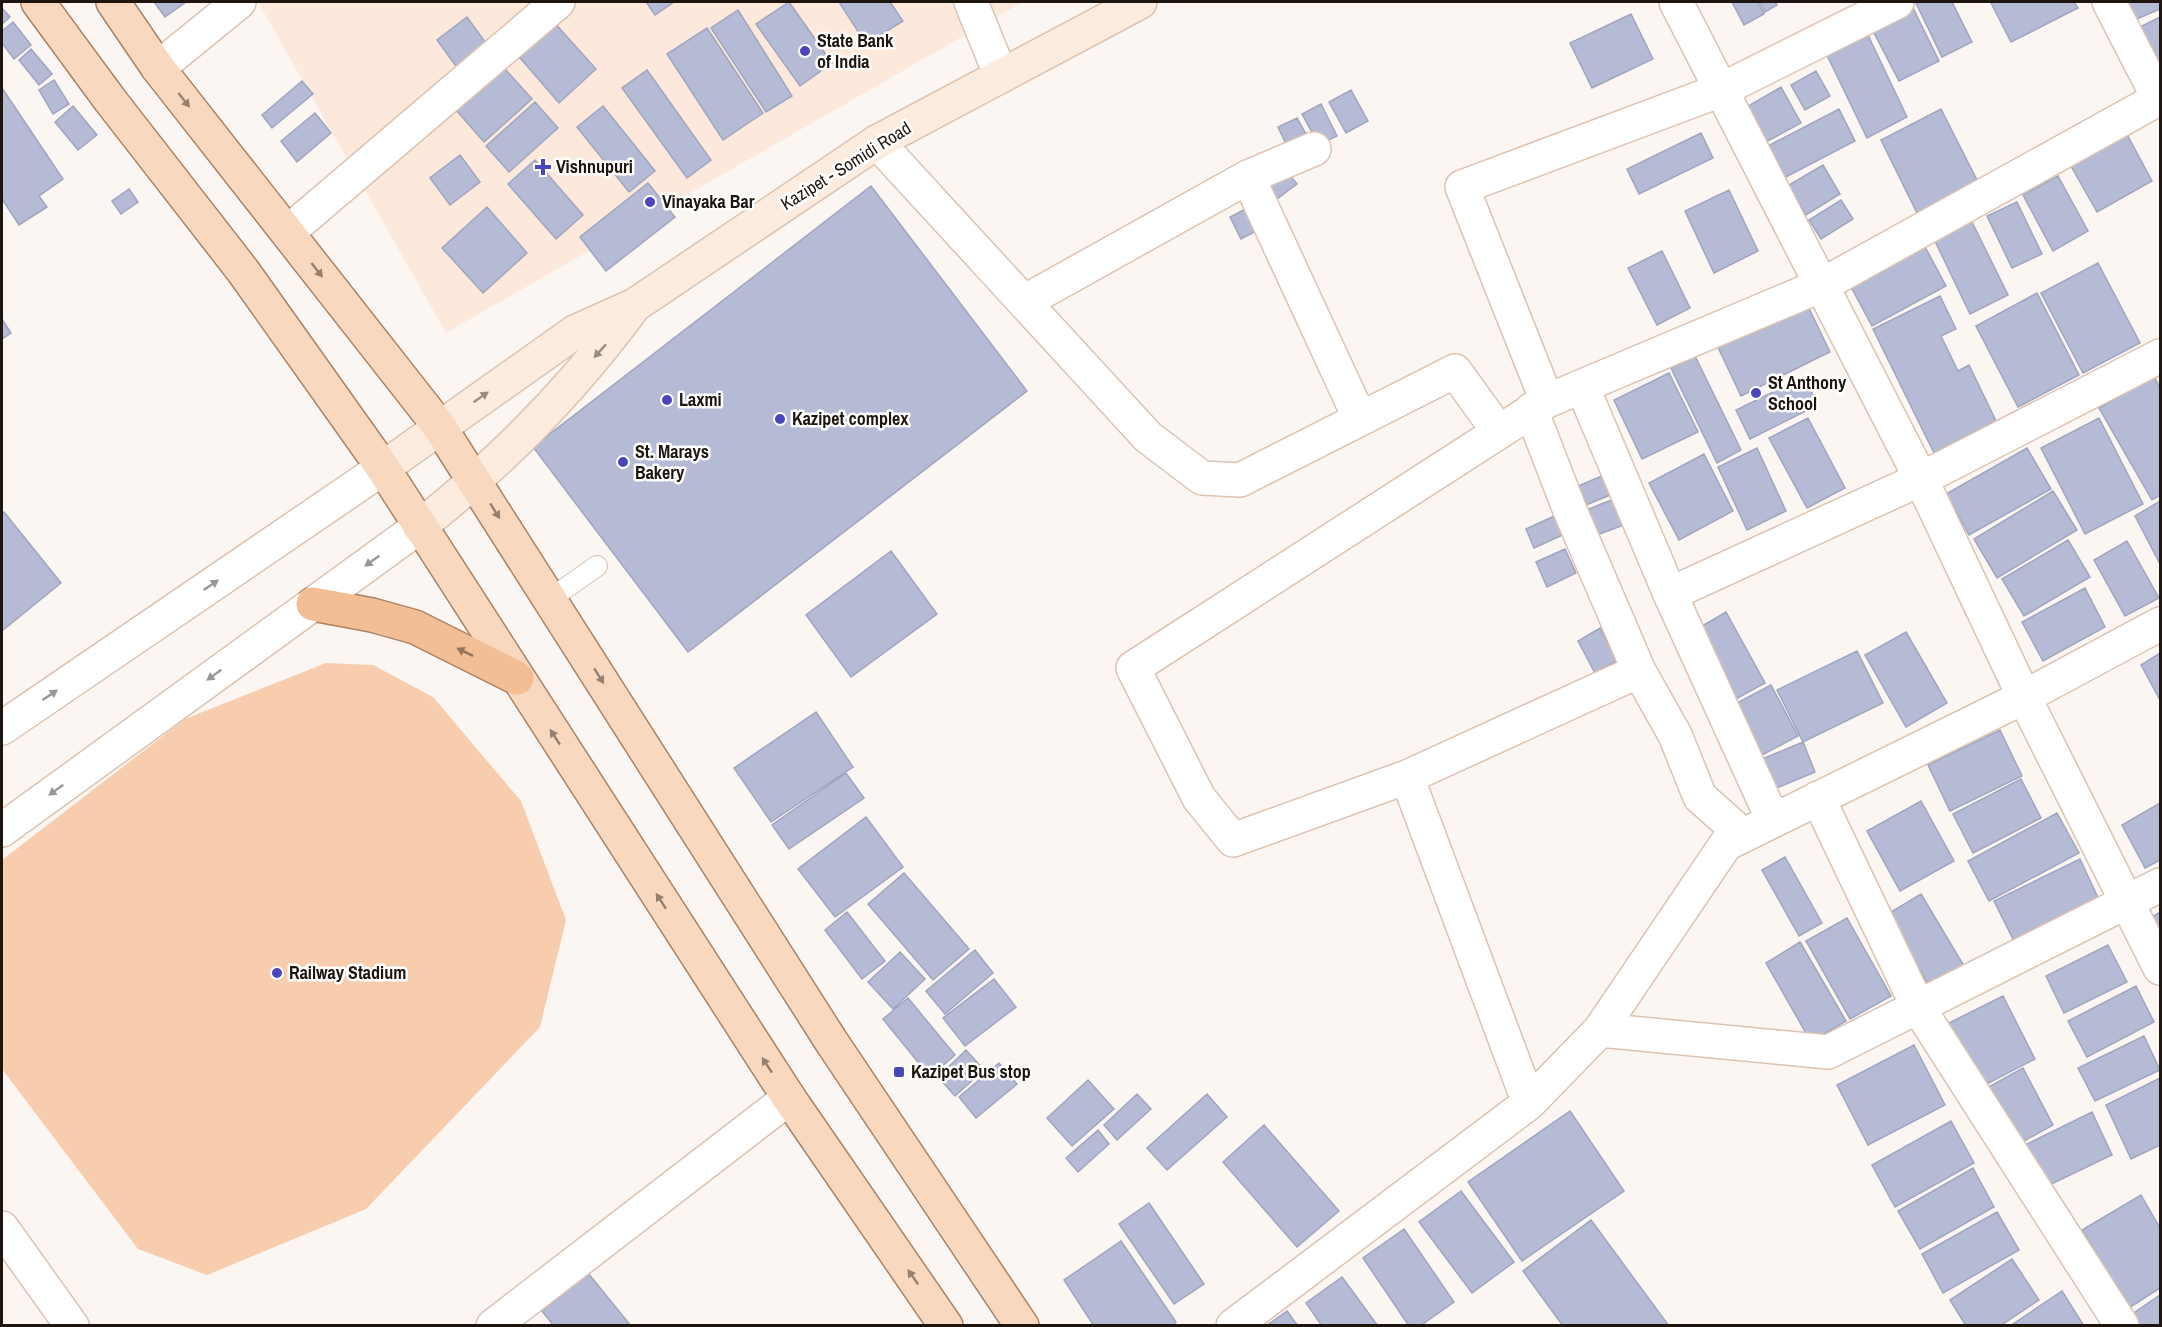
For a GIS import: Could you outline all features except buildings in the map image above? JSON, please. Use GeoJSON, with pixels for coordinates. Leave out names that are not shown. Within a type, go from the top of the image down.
{"type":"FeatureCollection","features":[{"type":"Feature","properties":{"kind":"highway"},"geometry":{"type":"LineString","coordinates":[[313,604],[372,615],[415,627],[517,678]]}},
{"type":"Feature","properties":{"kind":"main road"},"geometry":{"type":"LineString","coordinates":[[38,2],[110,100],[243,271],[383,468],[789,1098],[946,1326]]}},
{"type":"Feature","properties":{"kind":"main road"},"geometry":{"type":"LineString","coordinates":[[113,2],[158,68],[439,426],[831,1041],[1022,1326]]}},
{"type":"Feature","properties":{"kind":"street"},"geometry":{"type":"LineString","coordinates":[[158,68],[239,2]]}},
{"type":"Feature","properties":{"kind":"street"},"geometry":{"type":"LineString","coordinates":[[288,232],[558,2]]}},
{"type":"Feature","properties":{"kind":"street"},"geometry":{"type":"LineString","coordinates":[[971,2],[1001,76]]}},
{"type":"Feature","properties":{"kind":"street","name":"Kazipet - Somidi Road"},"geometry":{"type":"LineString","coordinates":[[383,468],[439,426],[575,332],[635,305],[878,142],[1140,2]]}},
{"type":"Feature","properties":{"kind":"street"},"geometry":{"type":"LineString","coordinates":[[1676,2],[1922,479],[2024,697],[2160,968]]}},
{"type":"Feature","properties":{"kind":"street"},"geometry":{"type":"LineString","coordinates":[[1743,835],[1700,797],[1675,735],[1639,671],[1539,406],[1462,187],[1721,90],[1898,2]]}},
{"type":"Feature","properties":{"kind":"street"},"geometry":{"type":"LineString","coordinates":[[1639,671],[1407,777],[1233,840],[1198,798],[1133,668],[1539,406],[1822,285],[2160,99],[2109,2]]}},
{"type":"Feature","properties":{"kind":"street"},"geometry":{"type":"LineString","coordinates":[[878,142],[1148,437],[1202,478],[1240,480],[1455,371],[1499,432]]}},
{"type":"Feature","properties":{"kind":"street"},"geometry":{"type":"LineString","coordinates":[[1024,302],[1248,177],[1314,149]]}},
{"type":"Feature","properties":{"kind":"street"},"geometry":{"type":"LineString","coordinates":[[1248,177],[1360,419]]}},
{"type":"Feature","properties":{"kind":"street"},"geometry":{"type":"LineString","coordinates":[[2,830],[313,604],[476,482],[604,348],[635,305]]}},
{"type":"Feature","properties":{"kind":"street"},"geometry":{"type":"LineString","coordinates":[[1670,594],[1922,479],[2160,356]]}},
{"type":"Feature","properties":{"kind":"street"},"geometry":{"type":"LineString","coordinates":[[1582,386],[1670,594],[1773,820]]}},
{"type":"Feature","properties":{"kind":"street"},"geometry":{"type":"LineString","coordinates":[[2,728],[383,468]]}},
{"type":"Feature","properties":{"kind":"street"},"geometry":{"type":"LineString","coordinates":[[1233,1326],[1529,1103],[1600,1030],[1726,844],[2024,697],[2160,624]]}},
{"type":"Feature","properties":{"kind":"street"},"geometry":{"type":"LineString","coordinates":[[1407,777],[1529,1103]]}},
{"type":"Feature","properties":{"kind":"street"},"geometry":{"type":"LineString","coordinates":[[1818,798],[1918,1007],[2121,1326]]}},
{"type":"Feature","properties":{"kind":"street"},"geometry":{"type":"LineString","coordinates":[[1600,1030],[1828,1052],[2160,885]]}},
{"type":"Feature","properties":{"kind":"street"},"geometry":{"type":"LineString","coordinates":[[493,1326],[789,1098]]}},
{"type":"Feature","properties":{"kind":"street"},"geometry":{"type":"LineString","coordinates":[[2,1228],[72,1326]]}},
{"type":"Feature","properties":{"kind":"lane"},"geometry":{"type":"LineString","coordinates":[[550,599],[597,566]]}},
{"type":"Feature","properties":{"kind":"shaded area","name":"Vishnupuri"},"geometry":{"type":"Polygon","coordinates":[[[258,2],[1023,2],[446,333],[258,2]]]}},
{"type":"Feature","properties":{"kind":"shaded area","name":"Railway Stadium"},"geometry":{"type":"Polygon","coordinates":[[[326,663],[373,665],[433,697],[521,801],[566,920],[540,1027],[366,1209],[207,1275],[138,1249],[2,1069],[2,860],[185,719],[326,663]]]}},
{"type":"Feature","properties":{"kind":"place","name":"State Bank of India"},"geometry":{"type":"Point","coordinates":[805,51]}},
{"type":"Feature","properties":{"kind":"place","name":"Vishnupuri"},"geometry":{"type":"Point","coordinates":[543,167]}},
{"type":"Feature","properties":{"kind":"place","name":"Vinayaka Bar"},"geometry":{"type":"Point","coordinates":[650,202]}},
{"type":"Feature","properties":{"kind":"place","name":"St Anthony School"},"geometry":{"type":"Point","coordinates":[1756,393]}},
{"type":"Feature","properties":{"kind":"place","name":"Laxmi"},"geometry":{"type":"Point","coordinates":[667,400]}},
{"type":"Feature","properties":{"kind":"place","name":"Kazipet complex"},"geometry":{"type":"Point","coordinates":[780,419]}},
{"type":"Feature","properties":{"kind":"place","name":"St. Marays Bakery"},"geometry":{"type":"Point","coordinates":[623,462]}},
{"type":"Feature","properties":{"kind":"place","name":"Railway Stadium"},"geometry":{"type":"Point","coordinates":[277,973]}},
{"type":"Feature","properties":{"kind":"place","name":"Kazipet Bus stop"},"geometry":{"type":"Point","coordinates":[899,1072]}}]}
